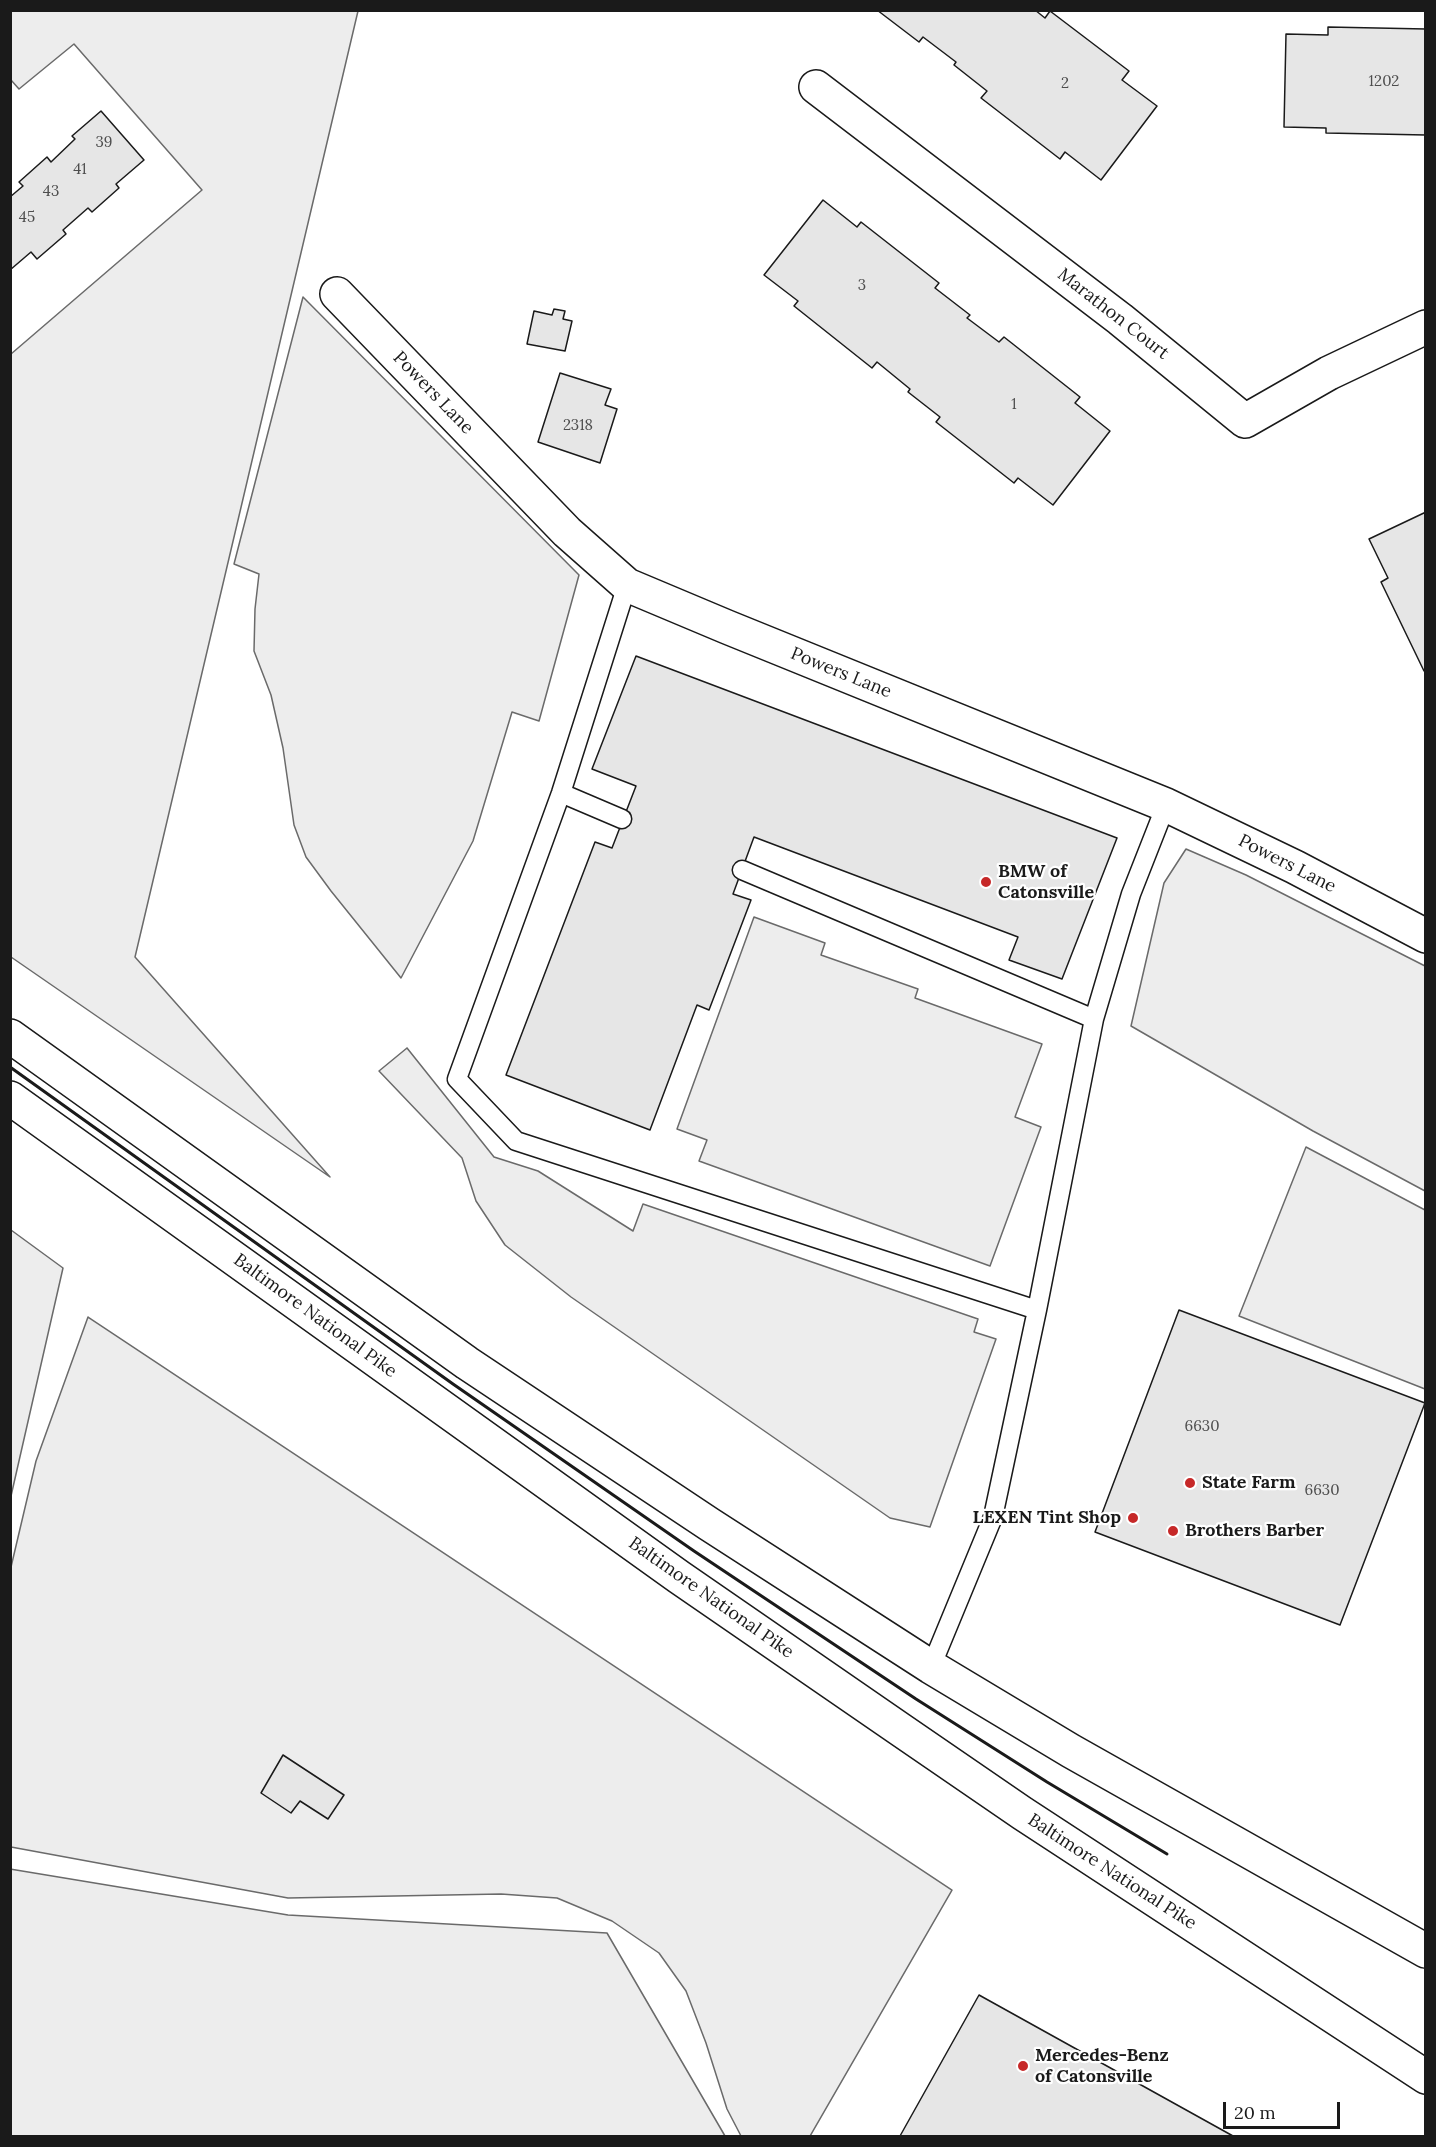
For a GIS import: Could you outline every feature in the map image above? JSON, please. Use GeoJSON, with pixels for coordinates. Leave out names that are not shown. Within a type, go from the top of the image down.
{"type":"FeatureCollection","features":[{"type":"Feature","properties":{"kind":"main road","name":"Marathon Court"},"geometry":{"type":"LineString","coordinates":[[816,87],[1120,318],[1245,421],[1329,373],[1425,327]]}},
{"type":"Feature","properties":{"kind":"main road","name":"Powers Lane"},"geometry":{"type":"LineString","coordinates":[[337,294],[567,532],[627,585],[1166,804],[1295,867],[1425,936]]}},
{"type":"Feature","properties":{"kind":"main road"},"geometry":{"type":"LineString","coordinates":[[10,1036],[467,1363],[709,1524],[932,1667],[1071,1751],[1425,1951]]}},
{"type":"Feature","properties":{"kind":"main road","name":"Baltimore National Pike"},"geometry":{"type":"LineString","coordinates":[[10,1098],[679,1577],[862,1704],[1023,1813],[1425,2077]]}},
{"type":"Feature","properties":{"kind":"lane"},"geometry":{"type":"LineString","coordinates":[[627,585],[561,793],[457,1079],[516,1142],[1037,1310]]}},
{"type":"Feature","properties":{"kind":"lane"},"geometry":{"type":"LineString","coordinates":[[561,793],[622,819]]}},
{"type":"Feature","properties":{"kind":"lane"},"geometry":{"type":"LineString","coordinates":[[932,1667],[993,1517],[1037,1310],[1094,1019],[1131,894],[1166,804]]}},
{"type":"Feature","properties":{"kind":"lane"},"geometry":{"type":"LineString","coordinates":[[742,870],[1094,1019]]}},
{"type":"Feature","properties":{"kind":"shaded area"},"geometry":{"type":"Polygon","coordinates":[[[11,10],[358,11],[135,957],[330,1177],[11,957],[11,354],[202,190],[74,44],[19,89],[11,80],[11,10]]]}},
{"type":"Feature","properties":{"kind":"shaded area"},"geometry":{"type":"Polygon","coordinates":[[[303,297],[579,575],[539,721],[512,712],[473,841],[401,978],[306,857],[294,825],[283,748],[271,695],[254,651],[259,574],[234,564],[303,297]]]}},
{"type":"Feature","properties":{"kind":"shaded area"},"geometry":{"type":"Polygon","coordinates":[[[1186,849],[1246,875],[1425,966],[1425,1191],[1313,1131],[1131,1026],[1164,883],[1186,849]]]}},
{"type":"Feature","properties":{"kind":"shaded area"},"geometry":{"type":"Polygon","coordinates":[[[754,917],[825,943],[821,955],[918,989],[915,998],[1042,1044],[1015,1117],[1041,1127],[990,1266],[699,1161],[707,1140],[677,1129],[754,917]]]}},
{"type":"Feature","properties":{"kind":"shaded area"},"geometry":{"type":"Polygon","coordinates":[[[407,1048],[494,1157],[538,1171],[633,1231],[643,1204],[978,1319],[974,1332],[996,1339],[930,1527],[890,1518],[571,1297],[505,1245],[476,1201],[462,1158],[379,1071],[407,1048]]]}},
{"type":"Feature","properties":{"kind":"shaded area"},"geometry":{"type":"Polygon","coordinates":[[[1306,1147],[1425,1210],[1425,1389],[1239,1316],[1306,1147]]]}},
{"type":"Feature","properties":{"kind":"shaded area"},"geometry":{"type":"Polygon","coordinates":[[[11,1230],[63,1268],[11,1496],[11,1230]]]}},
{"type":"Feature","properties":{"kind":"shaded area"},"geometry":{"type":"Polygon","coordinates":[[[88,1317],[952,1890],[810,2136],[741,2136],[727,2109],[706,2043],[686,1991],[659,1953],[612,1921],[557,1898],[501,1894],[288,1898],[11,1847],[11,1567],[36,1461],[88,1317]]]}},
{"type":"Feature","properties":{"kind":"shaded area"},"geometry":{"type":"Polygon","coordinates":[[[10,1869],[288,1915],[607,1933],[725,2136],[11,2136],[10,1869]]]}},
{"type":"Feature","properties":{"kind":"building"},"geometry":{"type":"Polygon","coordinates":[[[877,10],[1035,10],[1045,18],[1050,11],[1129,71],[1122,80],[1157,106],[1101,180],[1065,152],[1060,159],[981,98],[987,91],[954,65],[956,62],[923,37],[919,42],[877,10]]]}},
{"type":"Feature","properties":{"kind":"building"},"geometry":{"type":"Polygon","coordinates":[[[1328,27],[1426,29],[1426,135],[1326,133],[1326,128],[1284,127],[1286,34],[1328,35],[1328,27]]]}},
{"type":"Feature","properties":{"kind":"building"},"geometry":{"type":"Polygon","coordinates":[[[101,111],[144,160],[116,184],[119,188],[92,212],[88,208],[63,230],[66,234],[37,259],[31,252],[10,270],[10,197],[23,186],[19,182],[47,157],[51,162],[75,139],[72,136],[101,111]]]}},
{"type":"Feature","properties":{"kind":"building"},"geometry":{"type":"Polygon","coordinates":[[[823,200],[857,227],[861,222],[939,283],[935,288],[970,315],[967,318],[999,342],[1004,337],[1080,397],[1075,403],[1110,431],[1053,505],[1018,478],[1014,483],[936,422],[940,417],[908,392],[910,389],[877,362],[872,368],[794,306],[798,301],[764,275],[823,200]]]}},
{"type":"Feature","properties":{"kind":"building"},"geometry":{"type":"Polygon","coordinates":[[[554,309],[565,311],[563,319],[572,321],[565,351],[527,344],[534,311],[552,315],[554,309]]]}},
{"type":"Feature","properties":{"kind":"building"},"geometry":{"type":"Polygon","coordinates":[[[560,373],[611,389],[605,405],[617,409],[600,463],[538,442],[560,373]]]}},
{"type":"Feature","properties":{"kind":"building"},"geometry":{"type":"Polygon","coordinates":[[[1426,512],[1426,670],[1424,671],[1381,582],[1388,578],[1369,539],[1426,512]]]}},
{"type":"Feature","properties":{"kind":"building","name":"BMW of Catonsville"},"geometry":{"type":"Polygon","coordinates":[[[636,656],[1117,838],[1062,979],[1009,960],[1018,937],[754,837],[733,894],[751,900],[709,1010],[697,1005],[650,1130],[506,1075],[595,842],[612,848],[636,786],[592,769],[636,656]]]}},
{"type":"Feature","properties":{"kind":"building"},"geometry":{"type":"Polygon","coordinates":[[[1179,1310],[1425,1403],[1340,1625],[1095,1532],[1179,1310]]]}},
{"type":"Feature","properties":{"kind":"building"},"geometry":{"type":"Polygon","coordinates":[[[283,1755],[344,1795],[328,1819],[300,1801],[291,1813],[261,1793],[283,1755]]]}},
{"type":"Feature","properties":{"kind":"building","name":"Mercedes-Benz of Catonsville"},"geometry":{"type":"Polygon","coordinates":[[[979,1995],[1233,2136],[900,2136],[979,1995]]]}},
{"type":"Feature","properties":{"kind":"wall"},"geometry":{"type":"LineString","coordinates":[[10,1067],[453,1384],[694,1551],[916,1699],[1167,1854]]}},
{"type":"Feature","properties":{"kind":"place","name":"BMW of Catonsville"},"geometry":{"type":"Point","coordinates":[986,882]}},
{"type":"Feature","properties":{"kind":"place","name":"State Farm"},"geometry":{"type":"Point","coordinates":[1190,1483]}},
{"type":"Feature","properties":{"kind":"place","name":"LEXEN Tint Shop"},"geometry":{"type":"Point","coordinates":[1133,1518]}},
{"type":"Feature","properties":{"kind":"place","name":"Brothers Barber"},"geometry":{"type":"Point","coordinates":[1173,1531]}},
{"type":"Feature","properties":{"kind":"place","name":"Mercedes-Benz of Catonsville"},"geometry":{"type":"Point","coordinates":[1023,2066]}}]}
